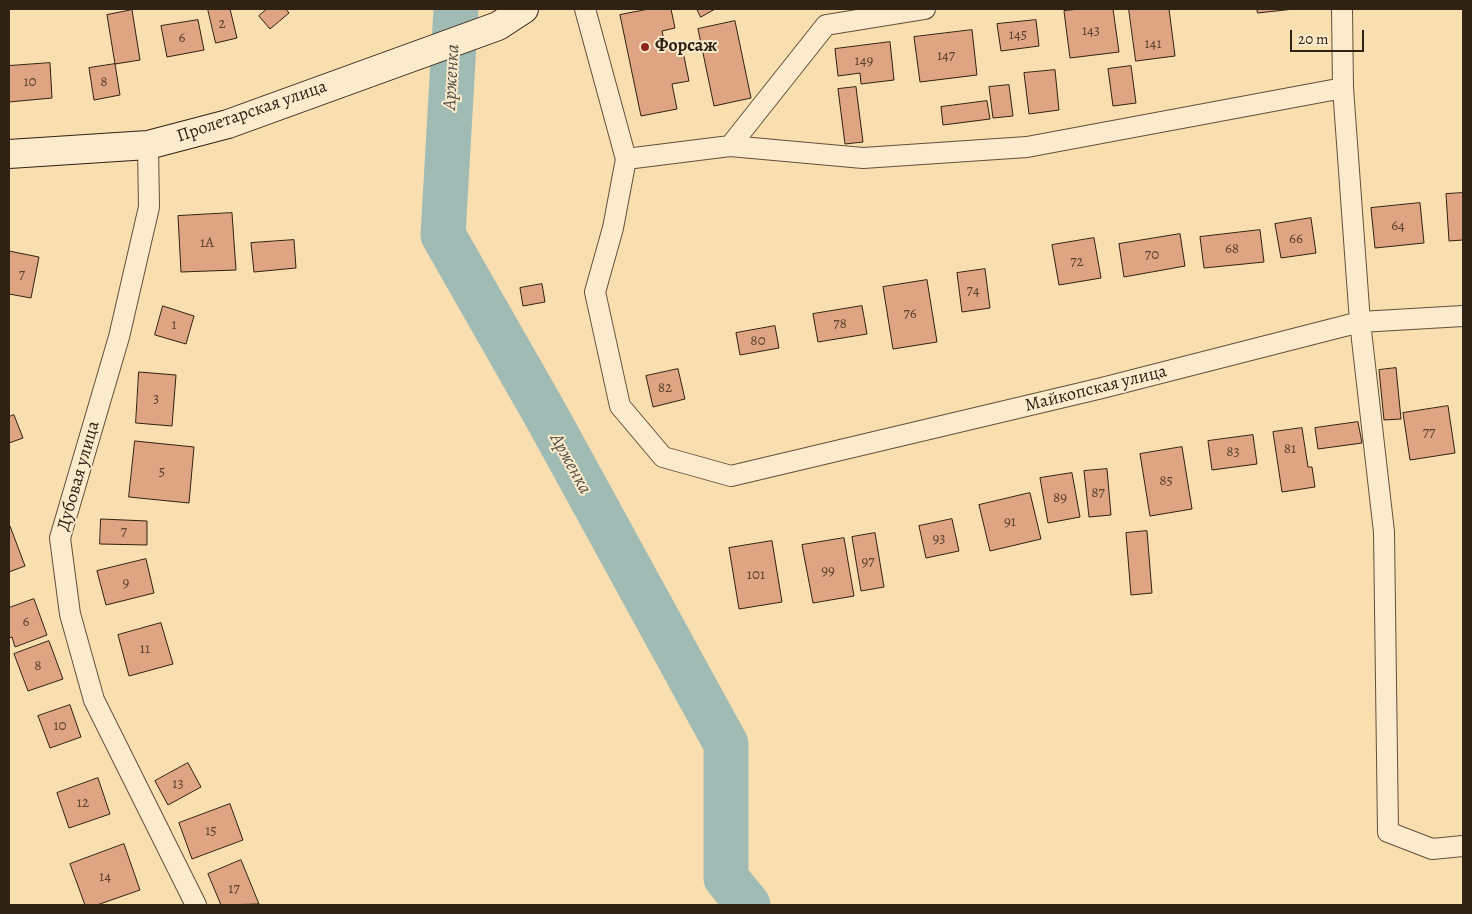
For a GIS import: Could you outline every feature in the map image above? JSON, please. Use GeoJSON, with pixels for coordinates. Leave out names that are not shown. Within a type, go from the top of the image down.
{"type":"FeatureCollection","features":[{"type":"Feature","properties":{"kind":"main road","name":"Пролетарская улица"},"geometry":{"type":"LineString","coordinates":[[9,154],[148,146],[228,124],[498,26],[524,9]]}},
{"type":"Feature","properties":{"kind":"street"},"geometry":{"type":"LineString","coordinates":[[585,9],[626,159],[730,146],[863,158],[1027,147],[1343,88]]}},
{"type":"Feature","properties":{"kind":"street"},"geometry":{"type":"LineString","coordinates":[[730,146],[826,25],[925,9]]}},
{"type":"Feature","properties":{"kind":"street"},"geometry":{"type":"LineString","coordinates":[[1342,9],[1343,88],[1360,322],[1384,532],[1388,832],[1432,849],[1463,846]]}},
{"type":"Feature","properties":{"kind":"street","name":"Дубовая улица"},"geometry":{"type":"LineString","coordinates":[[148,146],[149,207],[119,337],[60,538],[70,614],[94,700],[196,905]]}},
{"type":"Feature","properties":{"kind":"street","name":"Майкопская улица"},"geometry":{"type":"LineString","coordinates":[[626,159],[613,228],[595,292],[620,406],[663,458],[731,476],[1102,388],[1360,322],[1463,316]]}},
{"type":"Feature","properties":{"kind":"building"},"geometry":{"type":"Polygon","coordinates":[[[208,9],[230,9],[237,38],[216,43],[208,9]]]}},
{"type":"Feature","properties":{"kind":"building"},"geometry":{"type":"Polygon","coordinates":[[[267,9],[286,9],[289,13],[270,29],[259,16],[267,9]]]}},
{"type":"Feature","properties":{"kind":"building"},"geometry":{"type":"Polygon","coordinates":[[[649,9],[671,9],[675,28],[662,31],[665,45],[681,42],[689,81],[672,84],[677,109],[641,116],[620,15],[649,9]]]}},
{"type":"Feature","properties":{"kind":"building"},"geometry":{"type":"Polygon","coordinates":[[[697,9],[715,9],[701,17],[697,9]]]}},
{"type":"Feature","properties":{"kind":"building"},"geometry":{"type":"Polygon","coordinates":[[[1113,9],[1119,52],[1070,58],[1064,11],[1113,9]]]}},
{"type":"Feature","properties":{"kind":"building"},"geometry":{"type":"Polygon","coordinates":[[[1129,9],[1169,9],[1175,56],[1136,61],[1129,9]]]}},
{"type":"Feature","properties":{"kind":"building"},"geometry":{"type":"Polygon","coordinates":[[[1257,9],[1294,9],[1258,13],[1257,9]]]}},
{"type":"Feature","properties":{"kind":"building"},"geometry":{"type":"Polygon","coordinates":[[[132,10],[140,60],[115,64],[107,15],[132,10]]]}},
{"type":"Feature","properties":{"kind":"building"},"geometry":{"type":"Polygon","coordinates":[[[198,20],[204,50],[167,57],[161,26],[198,20]]]}},
{"type":"Feature","properties":{"kind":"building"},"geometry":{"type":"Polygon","coordinates":[[[1036,20],[1039,46],[1001,51],[997,24],[1036,20]]]}},
{"type":"Feature","properties":{"kind":"building"},"geometry":{"type":"Polygon","coordinates":[[[735,21],[751,98],[714,106],[698,29],[735,21]]]}},
{"type":"Feature","properties":{"kind":"building"},"geometry":{"type":"Polygon","coordinates":[[[972,30],[977,75],[920,82],[914,37],[972,30]]]}},
{"type":"Feature","properties":{"kind":"building"},"geometry":{"type":"Polygon","coordinates":[[[890,42],[894,80],[861,84],[860,73],[838,76],[835,49],[890,42]]]}},
{"type":"Feature","properties":{"kind":"building"},"geometry":{"type":"Polygon","coordinates":[[[50,63],[52,98],[9,102],[9,66],[50,63]]]}},
{"type":"Feature","properties":{"kind":"building"},"geometry":{"type":"Polygon","coordinates":[[[115,64],[120,95],[94,100],[89,68],[115,64]]]}},
{"type":"Feature","properties":{"kind":"building"},"geometry":{"type":"Polygon","coordinates":[[[1131,66],[1136,103],[1113,106],[1108,69],[1131,66]]]}},
{"type":"Feature","properties":{"kind":"building"},"geometry":{"type":"Polygon","coordinates":[[[1055,70],[1059,110],[1029,114],[1024,73],[1055,70]]]}},
{"type":"Feature","properties":{"kind":"building"},"geometry":{"type":"Polygon","coordinates":[[[1009,85],[1013,116],[993,118],[989,87],[1009,85]]]}},
{"type":"Feature","properties":{"kind":"building"},"geometry":{"type":"Polygon","coordinates":[[[856,87],[863,142],[845,144],[838,89],[856,87]]]}},
{"type":"Feature","properties":{"kind":"building"},"geometry":{"type":"Polygon","coordinates":[[[987,101],[990,119],[943,125],[941,107],[987,101]]]}},
{"type":"Feature","properties":{"kind":"building"},"geometry":{"type":"Polygon","coordinates":[[[1463,193],[1463,240],[1449,241],[1446,194],[1463,193]]]}},
{"type":"Feature","properties":{"kind":"building"},"geometry":{"type":"Polygon","coordinates":[[[1420,203],[1424,243],[1375,248],[1371,208],[1420,203]]]}},
{"type":"Feature","properties":{"kind":"building"},"geometry":{"type":"Polygon","coordinates":[[[232,213],[236,270],[181,272],[178,216],[232,213]]]}},
{"type":"Feature","properties":{"kind":"building"},"geometry":{"type":"Polygon","coordinates":[[[1311,218],[1316,253],[1281,258],[1275,224],[1311,218]]]}},
{"type":"Feature","properties":{"kind":"building"},"geometry":{"type":"Polygon","coordinates":[[[1260,230],[1264,262],[1204,268],[1200,237],[1260,230]]]}},
{"type":"Feature","properties":{"kind":"building"},"geometry":{"type":"Polygon","coordinates":[[[1180,234],[1185,266],[1124,277],[1119,244],[1180,234]]]}},
{"type":"Feature","properties":{"kind":"building"},"geometry":{"type":"Polygon","coordinates":[[[1094,238],[1101,278],[1059,285],[1052,245],[1094,238]]]}},
{"type":"Feature","properties":{"kind":"building"},"geometry":{"type":"Polygon","coordinates":[[[294,240],[296,268],[254,272],[251,243],[294,240]]]}},
{"type":"Feature","properties":{"kind":"building"},"geometry":{"type":"Polygon","coordinates":[[[9,251],[39,257],[31,298],[9,294],[9,251]]]}},
{"type":"Feature","properties":{"kind":"building"},"geometry":{"type":"Polygon","coordinates":[[[985,269],[990,308],[962,312],[957,273],[985,269]]]}},
{"type":"Feature","properties":{"kind":"building"},"geometry":{"type":"Polygon","coordinates":[[[927,280],[937,342],[893,349],[883,287],[927,280]]]}},
{"type":"Feature","properties":{"kind":"building"},"geometry":{"type":"Polygon","coordinates":[[[542,284],[545,302],[523,306],[520,288],[542,284]]]}},
{"type":"Feature","properties":{"kind":"building"},"geometry":{"type":"Polygon","coordinates":[[[163,306],[194,316],[186,344],[155,335],[163,306]]]}},
{"type":"Feature","properties":{"kind":"building"},"geometry":{"type":"Polygon","coordinates":[[[862,306],[867,334],[818,342],[813,314],[862,306]]]}},
{"type":"Feature","properties":{"kind":"building"},"geometry":{"type":"Polygon","coordinates":[[[775,326],[779,348],[740,355],[736,333],[775,326]]]}},
{"type":"Feature","properties":{"kind":"building"},"geometry":{"type":"Polygon","coordinates":[[[1396,368],[1401,419],[1384,420],[1379,370],[1396,368]]]}},
{"type":"Feature","properties":{"kind":"building"},"geometry":{"type":"Polygon","coordinates":[[[678,369],[685,399],[653,407],[646,376],[678,369]]]}},
{"type":"Feature","properties":{"kind":"building"},"geometry":{"type":"Polygon","coordinates":[[[139,372],[176,375],[172,426],[136,423],[139,372]]]}},
{"type":"Feature","properties":{"kind":"building"},"geometry":{"type":"Polygon","coordinates":[[[1448,406],[1455,453],[1410,460],[1403,413],[1448,406]]]}},
{"type":"Feature","properties":{"kind":"building"},"geometry":{"type":"Polygon","coordinates":[[[14,415],[23,438],[9,443],[9,417],[14,415]]]}},
{"type":"Feature","properties":{"kind":"building"},"geometry":{"type":"Polygon","coordinates":[[[1358,422],[1362,443],[1318,449],[1315,428],[1358,422]]]}},
{"type":"Feature","properties":{"kind":"building"},"geometry":{"type":"Polygon","coordinates":[[[1302,428],[1308,467],[1312,467],[1315,487],[1282,492],[1273,432],[1302,428]]]}},
{"type":"Feature","properties":{"kind":"building"},"geometry":{"type":"Polygon","coordinates":[[[1253,435],[1257,464],[1212,470],[1208,441],[1253,435]]]}},
{"type":"Feature","properties":{"kind":"building"},"geometry":{"type":"Polygon","coordinates":[[[135,441],[194,447],[189,503],[129,497],[135,441]]]}},
{"type":"Feature","properties":{"kind":"building"},"geometry":{"type":"Polygon","coordinates":[[[1182,447],[1192,509],[1150,516],[1140,454],[1182,447]]]}},
{"type":"Feature","properties":{"kind":"building"},"geometry":{"type":"Polygon","coordinates":[[[1107,469],[1111,515],[1089,517],[1084,471],[1107,469]]]}},
{"type":"Feature","properties":{"kind":"building"},"geometry":{"type":"Polygon","coordinates":[[[1072,473],[1080,517],[1048,523],[1040,478],[1072,473]]]}},
{"type":"Feature","properties":{"kind":"building"},"geometry":{"type":"Polygon","coordinates":[[[1030,493],[1041,539],[990,551],[979,505],[1030,493]]]}},
{"type":"Feature","properties":{"kind":"building"},"geometry":{"type":"Polygon","coordinates":[[[101,519],[147,521],[147,545],[100,544],[101,519]]]}},
{"type":"Feature","properties":{"kind":"building"},"geometry":{"type":"Polygon","coordinates":[[[952,519],[959,551],[926,558],[919,526],[952,519]]]}},
{"type":"Feature","properties":{"kind":"building"},"geometry":{"type":"Polygon","coordinates":[[[9,526],[25,566],[9,572],[9,526]]]}},
{"type":"Feature","properties":{"kind":"building"},"geometry":{"type":"Polygon","coordinates":[[[1147,531],[1152,593],[1131,595],[1126,533],[1147,531]]]}},
{"type":"Feature","properties":{"kind":"building"},"geometry":{"type":"Polygon","coordinates":[[[875,533],[884,587],[861,591],[852,537],[875,533]]]}},
{"type":"Feature","properties":{"kind":"building"},"geometry":{"type":"Polygon","coordinates":[[[844,538],[854,596],[813,603],[802,545],[844,538]]]}},
{"type":"Feature","properties":{"kind":"building"},"geometry":{"type":"Polygon","coordinates":[[[772,541],[782,602],[739,609],[729,548],[772,541]]]}},
{"type":"Feature","properties":{"kind":"building"},"geometry":{"type":"Polygon","coordinates":[[[146,559],[154,593],[106,605],[97,571],[146,559]]]}},
{"type":"Feature","properties":{"kind":"building"},"geometry":{"type":"Polygon","coordinates":[[[34,599],[47,635],[15,647],[12,637],[9,638],[9,608],[34,599]]]}},
{"type":"Feature","properties":{"kind":"building"},"geometry":{"type":"Polygon","coordinates":[[[161,623],[173,664],[129,676],[118,635],[161,623]]]}},
{"type":"Feature","properties":{"kind":"building"},"geometry":{"type":"Polygon","coordinates":[[[49,641],[63,679],[28,691],[14,654],[49,641]]]}},
{"type":"Feature","properties":{"kind":"building"},"geometry":{"type":"Polygon","coordinates":[[[70,705],[81,737],[50,748],[38,716],[70,705]]]}},
{"type":"Feature","properties":{"kind":"building"},"geometry":{"type":"Polygon","coordinates":[[[188,763],[201,787],[168,805],[155,781],[188,763]]]}},
{"type":"Feature","properties":{"kind":"building"},"geometry":{"type":"Polygon","coordinates":[[[98,778],[110,814],[69,828],[57,793],[98,778]]]}},
{"type":"Feature","properties":{"kind":"building"},"geometry":{"type":"Polygon","coordinates":[[[230,804],[243,840],[192,859],[179,823],[230,804]]]}},
{"type":"Feature","properties":{"kind":"building"},"geometry":{"type":"Polygon","coordinates":[[[124,844],[140,890],[97,905],[85,905],[70,864],[124,844]]]}},
{"type":"Feature","properties":{"kind":"building"},"geometry":{"type":"Polygon","coordinates":[[[241,860],[259,904],[221,905],[208,874],[241,860]]]}},
{"type":"Feature","properties":{"kind":"waterway","name":"Арженка"},"geometry":{"type":"LineString","coordinates":[[456,9],[443,235],[548,419],[726,744],[726,878],[748,905]]}},
{"type":"Feature","properties":{"kind":"place","name":"Форсаж"},"geometry":{"type":"Point","coordinates":[645,47]}}]}
